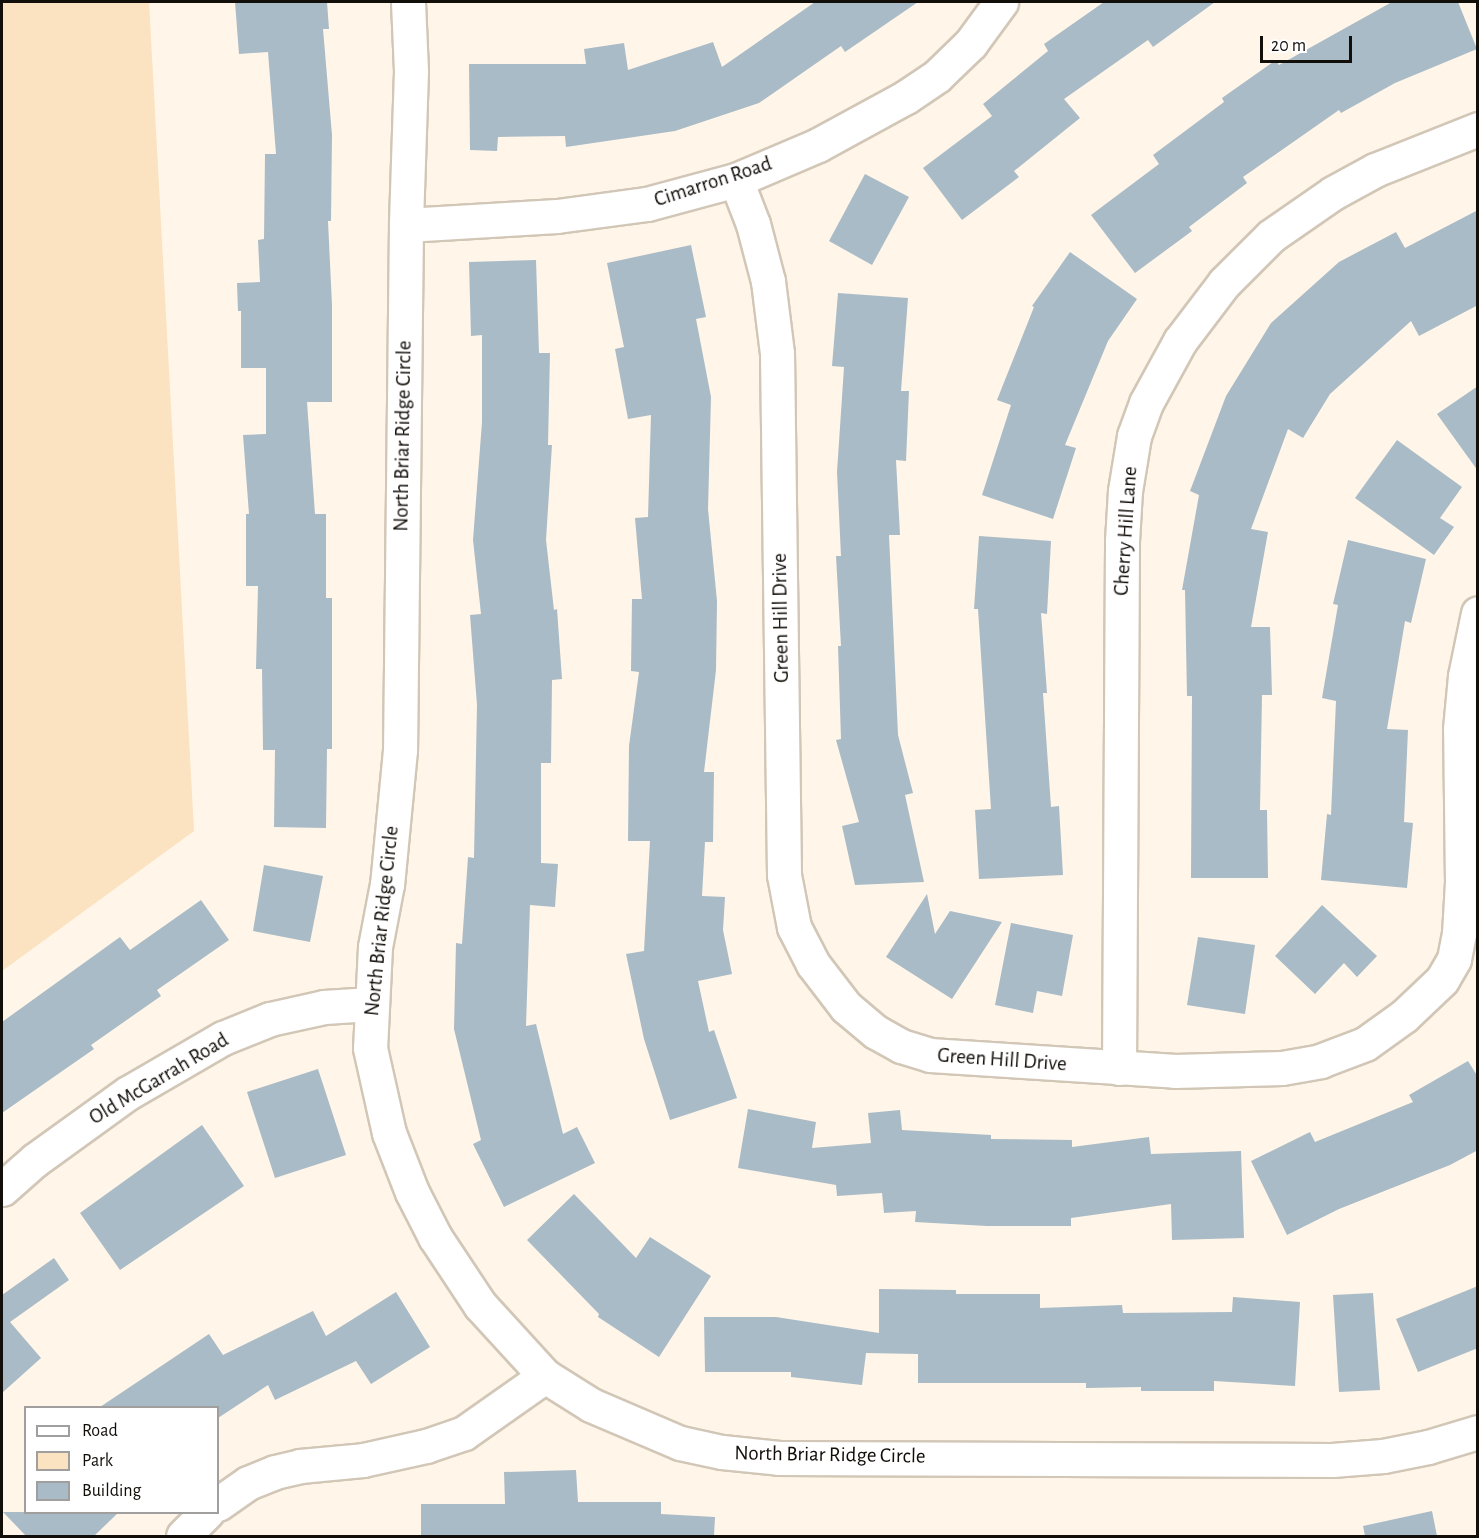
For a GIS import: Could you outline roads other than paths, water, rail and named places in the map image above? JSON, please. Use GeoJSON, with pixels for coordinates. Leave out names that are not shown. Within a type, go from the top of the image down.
{"type":"FeatureCollection","features":[{"type":"Feature","properties":{"kind":"street","name":"North Briar Ridge Circle"},"geometry":{"type":"LineString","coordinates":[[408,2],[411,71],[406,225],[400,750],[387,884],[375,947],[370,1048],[377,1091],[388,1133],[412,1192],[435,1237],[480,1305],[545,1376],[591,1406],[680,1443],[722,1452],[779,1458],[1332,1460],[1383,1456],[1428,1447],[1478,1432]]}},
{"type":"Feature","properties":{"kind":"street","name":"Cimarron Road"},"geometry":{"type":"LineString","coordinates":[[406,225],[568,215],[646,204],[736,180],[818,146],[906,97],[937,76],[971,43],[1001,2]]}},
{"type":"Feature","properties":{"kind":"street","name":"Cherry Hill Lane"},"geometry":{"type":"LineString","coordinates":[[1119,1068],[1122,541],[1125,491],[1134,436],[1146,403],[1180,341],[1224,283],[1271,236],[1325,198],[1375,170],[1478,129]]}},
{"type":"Feature","properties":{"kind":"street","name":"Green Hill Drive"},"geometry":{"type":"LineString","coordinates":[[736,180],[753,224],[768,281],[777,353],[784,875],[794,927],[813,964],[830,988],[876,1032],[901,1046],[930,1055],[1175,1071],[1270,1068],[1320,1061],[1365,1044],[1404,1016],[1442,980],[1454,958],[1459,934],[1462,882],[1460,729],[1465,676],[1478,613]]}},
{"type":"Feature","properties":{"kind":"street","name":"Old McGarrah Road"},"geometry":{"type":"LineString","coordinates":[[2,1189],[35,1160],[128,1093],[223,1038],[270,1019],[324,1008],[371,1004]]}},
{"type":"Feature","properties":{"kind":"street"},"geometry":{"type":"LineString","coordinates":[[219,1503],[249,1483],[274,1472],[300,1466],[363,1460],[426,1446],[464,1433],[545,1376]]}},
{"type":"Feature","properties":{"kind":"street"},"geometry":{"type":"LineString","coordinates":[[183,1536],[205,1514]]}}]}
